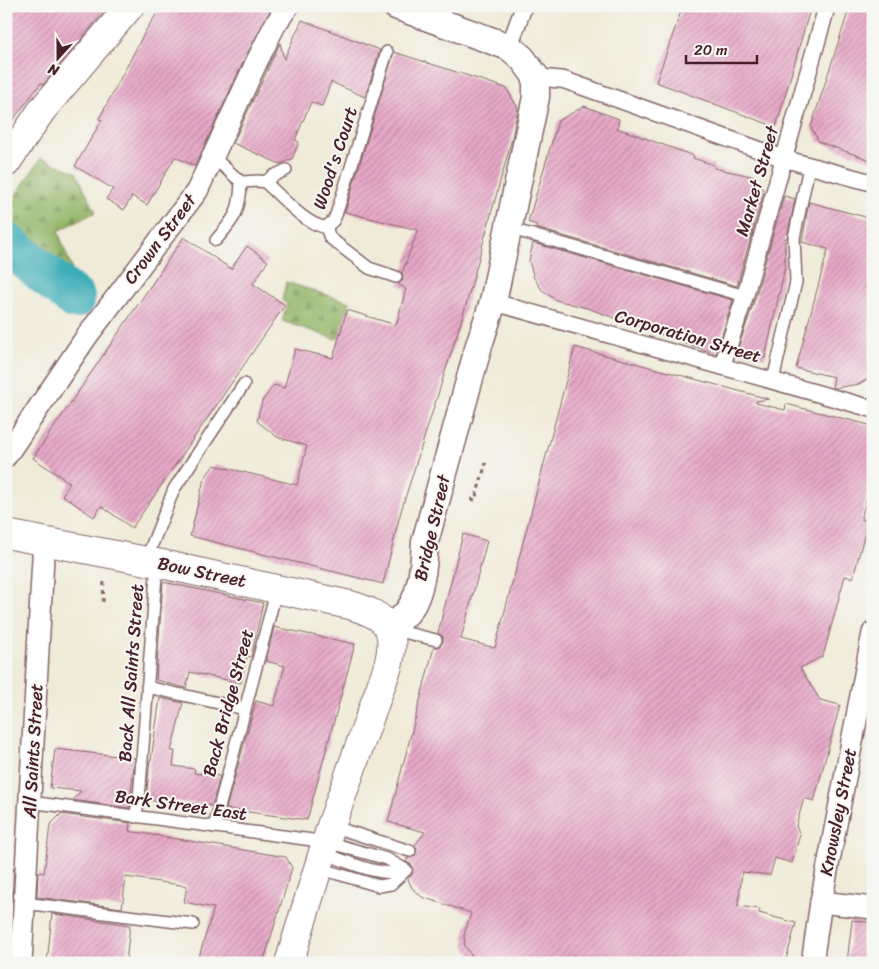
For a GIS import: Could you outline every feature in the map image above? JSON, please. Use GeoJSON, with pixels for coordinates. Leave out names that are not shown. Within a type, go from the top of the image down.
{"type":"FeatureCollection","features":[{"type":"Feature","properties":{"kind":"main road"},"geometry":{"type":"LineString","coordinates":[[6,163],[42,110],[130,6]]}},
{"type":"Feature","properties":{"kind":"main road","name":"Bow Street"},"geometry":{"type":"LineString","coordinates":[[6,534],[44,540],[277,588],[364,609],[384,620],[390,629]]}},
{"type":"Feature","properties":{"kind":"main road"},"geometry":{"type":"LineString","coordinates":[[289,963],[325,848],[388,666],[393,640],[390,629]]}},
{"type":"Feature","properties":{"kind":"street","name":"Crown Street"},"geometry":{"type":"LineString","coordinates":[[6,456],[87,336],[197,191],[257,61],[275,25],[288,6]]}},
{"type":"Feature","properties":{"kind":"street"},"geometry":{"type":"LineString","coordinates":[[396,6],[510,47],[522,58],[536,77],[564,80],[785,159],[873,183]]}},
{"type":"Feature","properties":{"kind":"street"},"geometry":{"type":"LineString","coordinates":[[510,47],[524,6]]}},
{"type":"Feature","properties":{"kind":"street","name":"Market Street"},"geometry":{"type":"LineString","coordinates":[[722,366],[745,296],[785,159],[827,6]]}},
{"type":"Feature","properties":{"kind":"street","name":"Bridge Street"},"geometry":{"type":"LineString","coordinates":[[390,629],[409,610],[415,598],[424,565],[425,542],[479,345],[493,302],[536,97],[536,77]]}},
{"type":"Feature","properties":{"kind":"street","name":"Corporation Street"},"geometry":{"type":"LineString","coordinates":[[493,302],[873,409]]}},
{"type":"Feature","properties":{"kind":"street","name":"All Saints Street"},"geometry":{"type":"LineString","coordinates":[[21,963],[44,540]]}},
{"type":"Feature","properties":{"kind":"street","name":"Knowsley Street"},"geometry":{"type":"LineString","coordinates":[[812,963],[821,902],[873,633]]}},
{"type":"Feature","properties":{"kind":"street"},"geometry":{"type":"LineString","coordinates":[[821,902],[873,908]]}},
{"type":"Feature","properties":{"kind":"lane","name":"Wood's Court"},"geometry":{"type":"LineString","coordinates":[[265,182],[310,222],[326,227],[332,222],[336,215],[387,52]]}},
{"type":"Feature","properties":{"kind":"lane"},"geometry":{"type":"LineString","coordinates":[[213,158],[241,182],[265,182],[286,170]]}},
{"type":"Feature","properties":{"kind":"lane"},"geometry":{"type":"LineString","coordinates":[[773,380],[796,282],[794,238],[809,166]]}},
{"type":"Feature","properties":{"kind":"lane"},"geometry":{"type":"LineString","coordinates":[[216,240],[232,223],[238,210],[241,182]]}},
{"type":"Feature","properties":{"kind":"lane"},"geometry":{"type":"LineString","coordinates":[[326,227],[330,238],[369,268],[396,277]]}},
{"type":"Feature","properties":{"kind":"lane"},"geometry":{"type":"LineString","coordinates":[[508,228],[745,296]]}},
{"type":"Feature","properties":{"kind":"lane","name":"Back All Saints Street"},"geometry":{"type":"LineString","coordinates":[[135,817],[139,799],[147,687],[151,562],[174,490],[244,384]]}},
{"type":"Feature","properties":{"kind":"lane","name":"Back Bridge Street"},"geometry":{"type":"LineString","coordinates":[[214,827],[277,588]]}},
{"type":"Feature","properties":{"kind":"lane"},"geometry":{"type":"LineString","coordinates":[[390,629],[436,640]]}},
{"type":"Feature","properties":{"kind":"lane"},"geometry":{"type":"LineString","coordinates":[[147,687],[245,709]]}},
{"type":"Feature","properties":{"kind":"lane","name":"Bark Street East"},"geometry":{"type":"LineString","coordinates":[[30,802],[214,827],[325,848]]}},
{"type":"Feature","properties":{"kind":"lane"},"geometry":{"type":"LineString","coordinates":[[325,848],[410,851]]}},
{"type":"Feature","properties":{"kind":"lane"},"geometry":{"type":"LineString","coordinates":[[325,848],[387,859],[406,870],[391,884],[378,886],[325,848]]}},
{"type":"Feature","properties":{"kind":"lane"},"geometry":{"type":"LineString","coordinates":[[24,903],[193,924]]}},
{"type":"Feature","properties":{"kind":"path"},"geometry":{"type":"LineString","coordinates":[[471,499],[475,500],[486,463]]}},
{"type":"Feature","properties":{"kind":"green space"},"geometry":{"type":"Polygon","coordinates":[[[41,158],[76,172],[96,212],[58,231],[72,269],[57,293],[6,255],[6,209],[41,158]]]}},
{"type":"Feature","properties":{"kind":"green space"},"geometry":{"type":"Polygon","coordinates":[[[286,282],[350,302],[339,337],[335,339],[282,321],[287,304],[282,300],[286,282]]]}},
{"type":"Feature","properties":{"kind":"building"},"geometry":{"type":"Polygon","coordinates":[[[6,6],[109,6],[43,85],[41,83],[6,129],[6,6]]]}},
{"type":"Feature","properties":{"kind":"building"},"geometry":{"type":"Polygon","coordinates":[[[162,6],[270,6],[271,9],[246,56],[195,166],[175,157],[147,205],[132,196],[124,210],[106,199],[113,189],[75,166],[102,120],[99,119],[146,30],[162,6]]]}},
{"type":"Feature","properties":{"kind":"building"},"geometry":{"type":"Polygon","coordinates":[[[683,6],[811,6],[776,127],[656,82],[683,6]]]}},
{"type":"Feature","properties":{"kind":"building"},"geometry":{"type":"Polygon","coordinates":[[[850,6],[873,6],[873,161],[819,142],[811,127],[850,6]]]}},
{"type":"Feature","properties":{"kind":"building"},"geometry":{"type":"Polygon","coordinates":[[[302,20],[380,50],[365,97],[331,82],[322,106],[311,102],[295,140],[299,142],[292,159],[280,164],[233,143],[280,43],[284,59],[302,20]]]}},
{"type":"Feature","properties":{"kind":"building"},"geometry":{"type":"Polygon","coordinates":[[[394,52],[506,88],[518,108],[511,142],[464,312],[401,511],[383,584],[190,536],[204,479],[214,465],[297,485],[307,446],[277,437],[257,421],[262,401],[274,385],[284,388],[295,349],[333,358],[347,310],[396,325],[406,289],[398,284],[403,280],[402,273],[418,230],[345,212],[394,52]]]}},
{"type":"Feature","properties":{"kind":"building"},"geometry":{"type":"Polygon","coordinates":[[[584,106],[619,119],[617,128],[694,156],[693,158],[714,165],[714,168],[755,177],[764,191],[737,286],[536,228],[537,225],[528,222],[558,121],[584,106]]]}},
{"type":"Feature","properties":{"kind":"building"},"geometry":{"type":"Polygon","coordinates":[[[784,196],[795,199],[787,238],[785,238],[785,267],[765,358],[737,351],[755,299],[784,196]]]}},
{"type":"Feature","properties":{"kind":"building"},"geometry":{"type":"Polygon","coordinates":[[[809,202],[873,219],[873,376],[859,384],[835,388],[832,387],[834,377],[796,368],[828,249],[802,242],[809,202]]]}},
{"type":"Feature","properties":{"kind":"building"},"geometry":{"type":"Polygon","coordinates":[[[184,237],[231,269],[247,246],[268,261],[253,284],[285,305],[132,528],[101,506],[94,517],[62,495],[70,483],[33,458],[184,237]]]}},
{"type":"Feature","properties":{"kind":"building"},"geometry":{"type":"Polygon","coordinates":[[[533,243],[733,300],[716,354],[587,308],[556,300],[542,290],[534,278],[529,261],[533,243]]]}},
{"type":"Feature","properties":{"kind":"building"},"geometry":{"type":"Polygon","coordinates":[[[575,347],[769,399],[756,401],[756,403],[785,410],[786,404],[873,426],[873,476],[861,519],[868,521],[853,578],[845,576],[823,656],[800,668],[820,700],[840,705],[814,801],[804,798],[796,826],[800,834],[792,863],[775,858],[770,875],[742,872],[738,906],[760,909],[759,913],[796,923],[785,963],[479,963],[465,946],[464,935],[471,913],[422,897],[412,888],[408,879],[413,870],[412,865],[406,862],[408,858],[415,856],[417,850],[415,845],[425,832],[388,822],[434,647],[439,647],[443,642],[443,637],[438,633],[463,534],[487,541],[461,639],[495,648],[575,347]]]}},
{"type":"Feature","properties":{"kind":"building"},"geometry":{"type":"Polygon","coordinates":[[[163,582],[263,603],[251,657],[247,656],[241,683],[190,672],[186,688],[156,680],[163,582]]]}},
{"type":"Feature","properties":{"kind":"building"},"geometry":{"type":"Polygon","coordinates":[[[274,627],[355,644],[307,820],[226,809],[256,701],[274,706],[285,666],[266,661],[274,627]]]}},
{"type":"Feature","properties":{"kind":"building"},"geometry":{"type":"Polygon","coordinates":[[[160,698],[183,703],[171,751],[175,751],[173,766],[195,769],[194,773],[220,776],[212,806],[159,799],[158,802],[146,799],[160,698]]]}},
{"type":"Feature","properties":{"kind":"building"},"geometry":{"type":"Polygon","coordinates":[[[55,749],[135,758],[129,808],[73,800],[81,791],[50,788],[55,749]]]}},
{"type":"Feature","properties":{"kind":"building"},"geometry":{"type":"Polygon","coordinates":[[[61,814],[130,823],[129,831],[286,857],[292,868],[263,963],[197,963],[214,908],[184,902],[187,886],[126,877],[122,908],[37,897],[38,872],[44,873],[50,825],[61,814]]]}},
{"type":"Feature","properties":{"kind":"building"},"geometry":{"type":"Polygon","coordinates":[[[6,869],[14,869],[12,901],[6,900],[6,869]]]}},
{"type":"Feature","properties":{"kind":"building"},"geometry":{"type":"Polygon","coordinates":[[[52,914],[130,925],[126,963],[47,963],[52,914]]]}},
{"type":"Feature","properties":{"kind":"building"},"geometry":{"type":"Polygon","coordinates":[[[852,920],[873,923],[873,963],[847,963],[852,920]]]}},
{"type":"Feature","properties":{"kind":"waterway"},"geometry":{"type":"LineString","coordinates":[[6,243],[74,298]]}}]}
